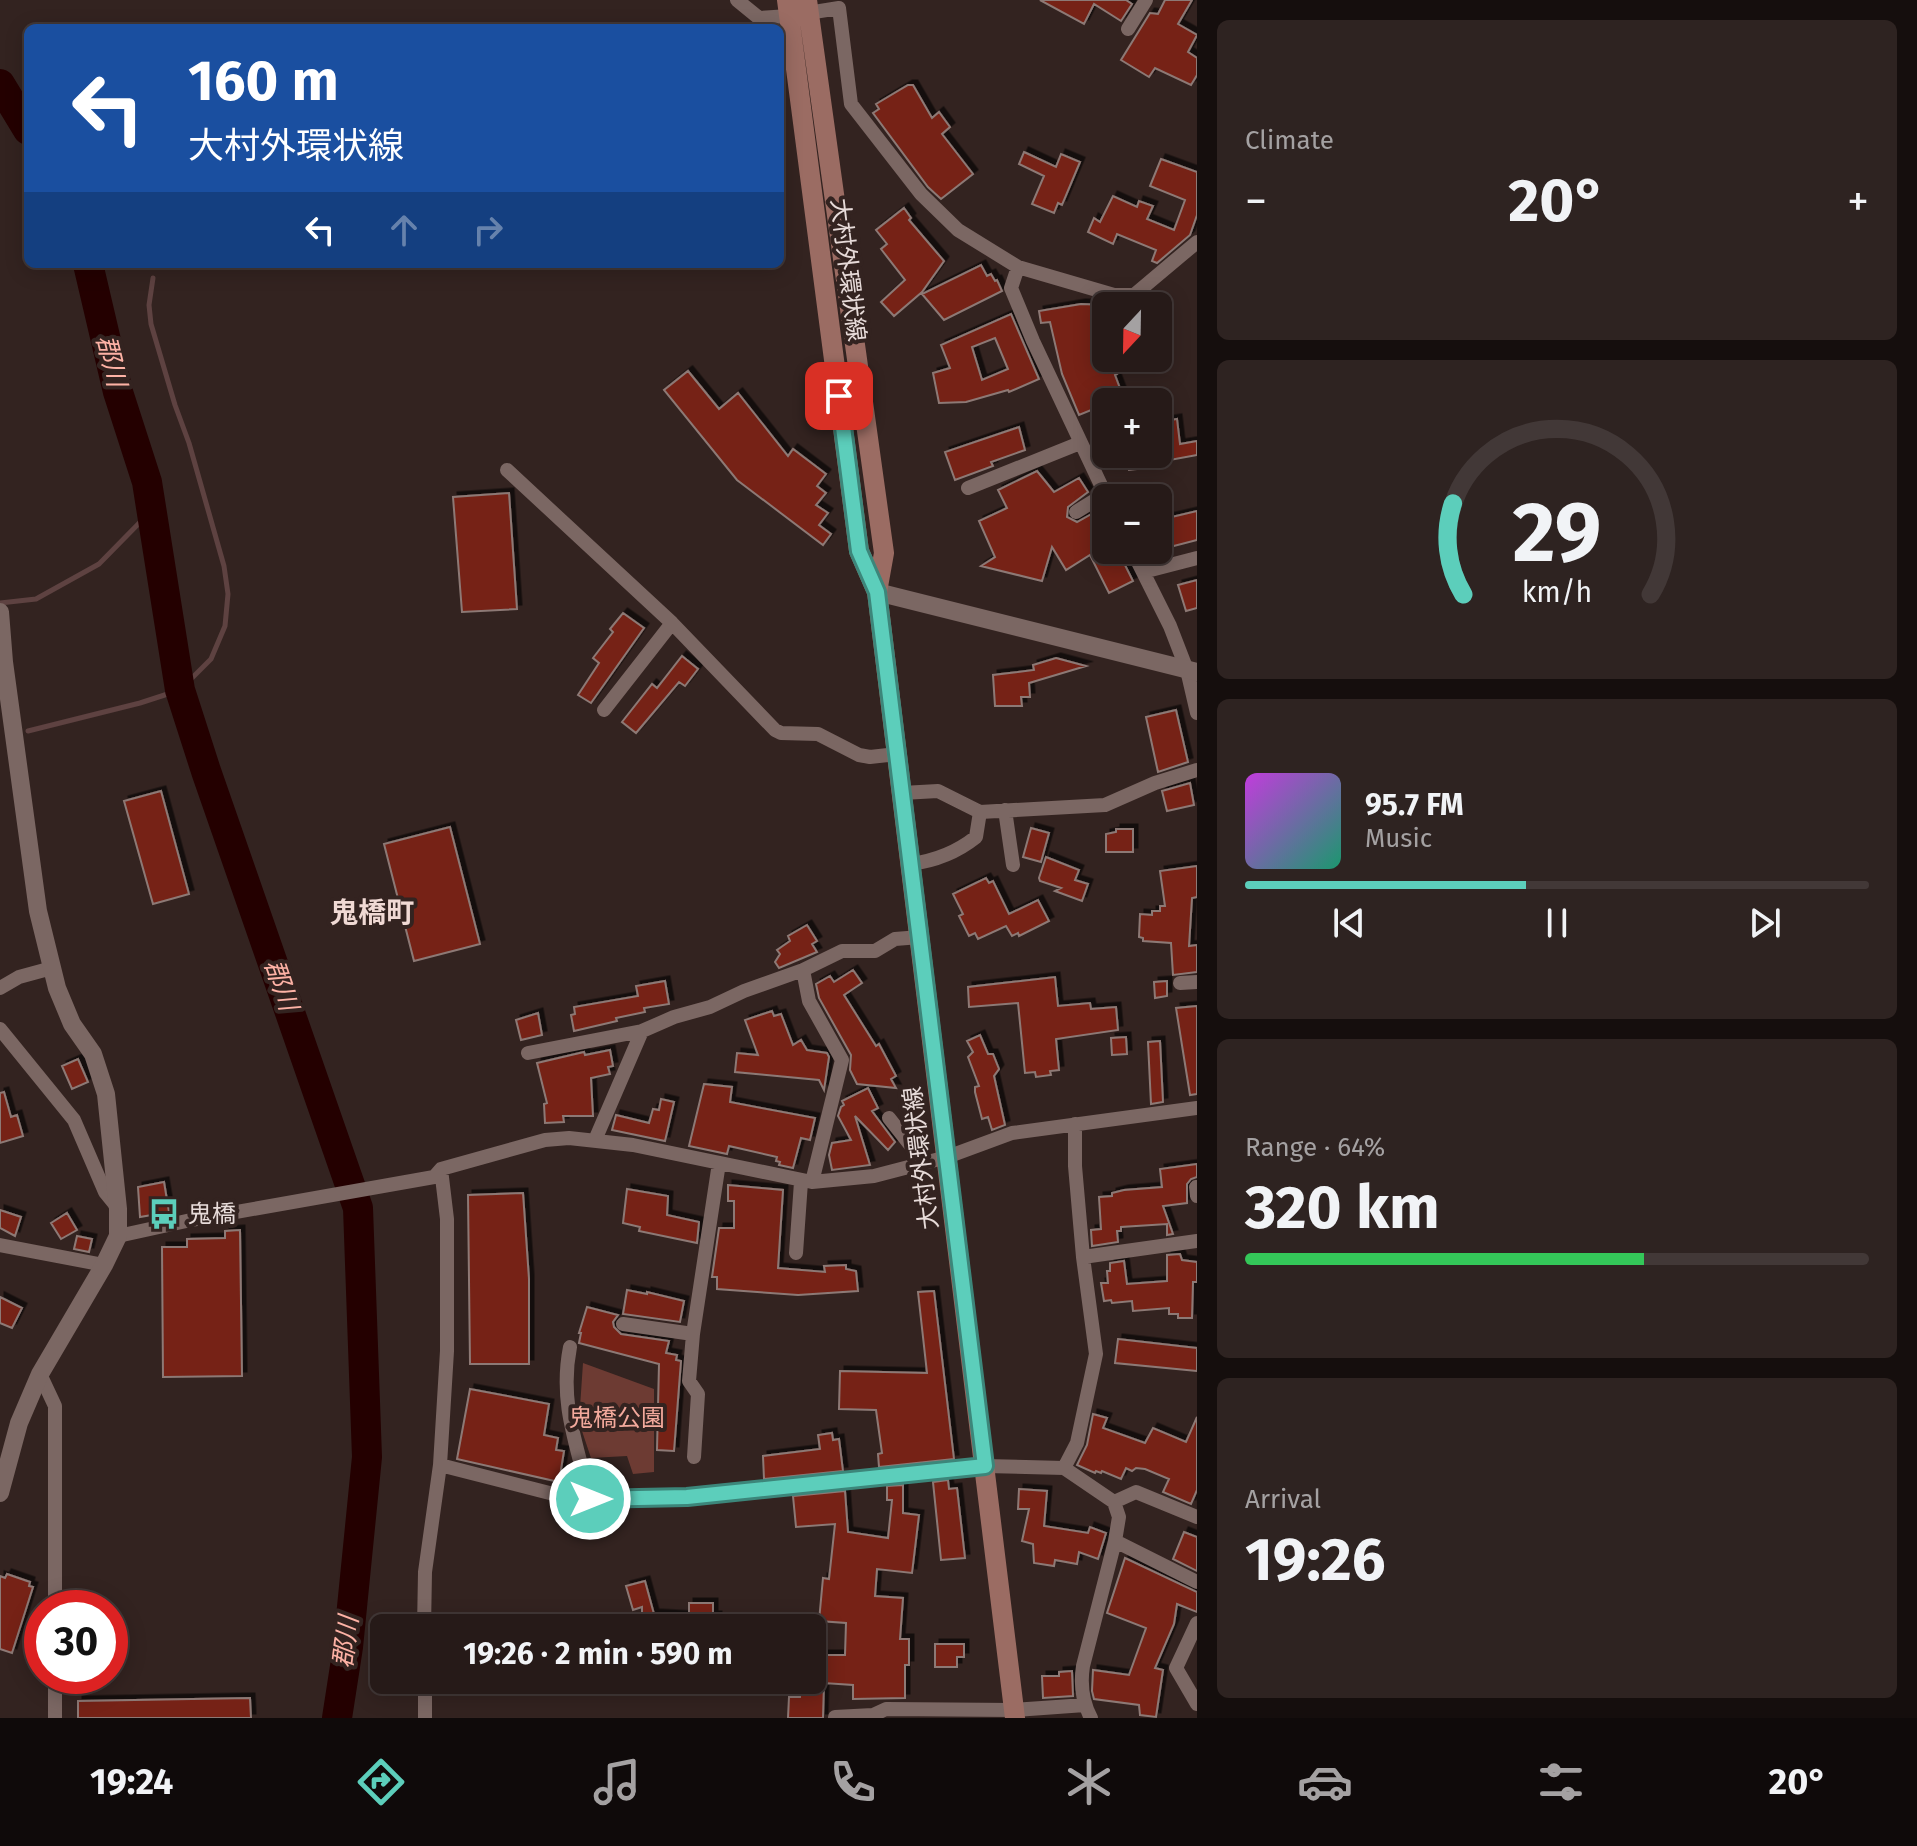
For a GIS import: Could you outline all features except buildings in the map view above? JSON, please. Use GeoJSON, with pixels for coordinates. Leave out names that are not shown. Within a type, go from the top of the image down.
{"type":"FeatureCollection","features":[{"type":"Feature","properties":{"kind":"main road","name":"大村外環状線"},"geometry":{"type":"LineString","coordinates":[[798,7],[859,551],[877,592],[1014,1714]]}},
{"type":"Feature","properties":{"kind":"street"},"geometry":{"type":"LineString","coordinates":[[737,0],[759,18],[798,7],[839,8],[851,104],[921,194],[958,230],[1018,267],[1114,295],[1134,295],[1194,249]]}},
{"type":"Feature","properties":{"kind":"street"},"geometry":{"type":"LineString","coordinates":[[1128,29],[1146,0]]}},
{"type":"Feature","properties":{"kind":"street"},"geometry":{"type":"LineString","coordinates":[[1018,267],[1011,288],[1100,484]]}},
{"type":"Feature","properties":{"kind":"street"},"geometry":{"type":"LineString","coordinates":[[968,488],[1080,443]]}},
{"type":"Feature","properties":{"kind":"street"},"geometry":{"type":"LineString","coordinates":[[507,470],[672,623],[775,730],[781,733],[818,734],[859,755],[897,754]]}},
{"type":"Feature","properties":{"kind":"street"},"geometry":{"type":"LineString","coordinates":[[1076,512],[1092,503]]}},
{"type":"Feature","properties":{"kind":"street"},"geometry":{"type":"LineString","coordinates":[[1143,572],[1197,558]]}},
{"type":"Feature","properties":{"kind":"street"},"geometry":{"type":"LineString","coordinates":[[1139,564],[1192,671],[1197,713]]}},
{"type":"Feature","properties":{"kind":"street"},"geometry":{"type":"LineString","coordinates":[[877,592],[1192,671]]}},
{"type":"Feature","properties":{"kind":"street"},"geometry":{"type":"LineString","coordinates":[[0,613],[38,911],[52,968],[72,1024],[93,1054],[106,1094],[118,1209],[118,1236],[40,1374],[19,1423],[0,1493]]}},
{"type":"Feature","properties":{"kind":"street"},"geometry":{"type":"LineString","coordinates":[[604,710],[672,623]]}},
{"type":"Feature","properties":{"kind":"street"},"geometry":{"type":"LineString","coordinates":[[902,793],[938,791],[980,812],[1105,805],[1155,783],[1197,770]]}},
{"type":"Feature","properties":{"kind":"street"},"geometry":{"type":"LineString","coordinates":[[1005,810],[1013,865]]}},
{"type":"Feature","properties":{"kind":"street"},"geometry":{"type":"LineString","coordinates":[[910,864],[934,861],[965,846],[976,837],[980,812]]}},
{"type":"Feature","properties":{"kind":"street"},"geometry":{"type":"LineString","coordinates":[[528,1053],[642,1031],[803,970],[842,951],[875,951],[895,939],[920,937]]}},
{"type":"Feature","properties":{"kind":"street"},"geometry":{"type":"LineString","coordinates":[[0,988],[19,977],[52,968]]}},
{"type":"Feature","properties":{"kind":"street"},"geometry":{"type":"LineString","coordinates":[[796,1253],[807,1182],[842,1060],[809,1001],[803,970]]}},
{"type":"Feature","properties":{"kind":"street"},"geometry":{"type":"LineString","coordinates":[[1180,983],[1197,982]]}},
{"type":"Feature","properties":{"kind":"street"},"geometry":{"type":"LineString","coordinates":[[0,1029],[74,1120],[105,1192],[118,1209]]}},
{"type":"Feature","properties":{"kind":"street"},"geometry":{"type":"LineString","coordinates":[[595,1140],[642,1031]]}},
{"type":"Feature","properties":{"kind":"street"},"geometry":{"type":"LineString","coordinates":[[118,1236],[437,1173],[545,1140],[595,1140],[807,1182],[874,1176],[947,1157],[1012,1133],[1197,1108]]}},
{"type":"Feature","properties":{"kind":"street"},"geometry":{"type":"LineString","coordinates":[[889,1118],[915,1151],[918,1164]]}},
{"type":"Feature","properties":{"kind":"street"},"geometry":{"type":"LineString","coordinates":[[1064,1468],[1077,1443],[1096,1354],[1083,1257],[1075,1166],[1075,1124]]}},
{"type":"Feature","properties":{"kind":"street"},"geometry":{"type":"LineString","coordinates":[[694,1457],[698,1394],[689,1381],[693,1334],[719,1163]]}},
{"type":"Feature","properties":{"kind":"street"},"geometry":{"type":"LineString","coordinates":[[424,1614],[425,1572],[440,1465],[447,1351],[447,1219],[437,1173]]}},
{"type":"Feature","properties":{"kind":"street"},"geometry":{"type":"LineString","coordinates":[[1083,1257],[1197,1241]]}},
{"type":"Feature","properties":{"kind":"street"},"geometry":{"type":"LineString","coordinates":[[0,1245],[104,1265]]}},
{"type":"Feature","properties":{"kind":"street"},"geometry":{"type":"LineString","coordinates":[[623,1324],[693,1334]]}},
{"type":"Feature","properties":{"kind":"street"},"geometry":{"type":"LineString","coordinates":[[570,1347],[565,1399],[590,1499]]}},
{"type":"Feature","properties":{"kind":"street"},"geometry":{"type":"LineString","coordinates":[[40,1374],[55,1406],[55,1590]]}},
{"type":"Feature","properties":{"kind":"street"},"geometry":{"type":"LineString","coordinates":[[440,1465],[573,1499],[687,1497],[985,1466],[1064,1468],[1114,1502],[1119,1517],[1115,1541],[1080,1685],[1088,1712],[1014,1714],[886,1709],[873,1715],[835,1717]]}},
{"type":"Feature","properties":{"kind":"street"},"geometry":{"type":"LineString","coordinates":[[1114,1502],[1136,1492],[1197,1517]]}},
{"type":"Feature","properties":{"kind":"street"},"geometry":{"type":"LineString","coordinates":[[1115,1541],[1197,1582]]}},
{"type":"Feature","properties":{"kind":"street"},"geometry":{"type":"LineString","coordinates":[[1197,1623],[1176,1668],[1197,1704]]}},
{"type":"Feature","properties":{"kind":"street"},"geometry":{"type":"LineString","coordinates":[[55,1694],[55,1718]]}},
{"type":"Feature","properties":{"kind":"street"},"geometry":{"type":"LineString","coordinates":[[425,1694],[425,1718]]}},
{"type":"Feature","properties":{"kind":"green space","name":"鬼橋公園"},"geometry":{"type":"Polygon","coordinates":[[[583,1363],[654,1389],[654,1472],[633,1474],[627,1456],[591,1458],[579,1422],[583,1363]]]}},
{"type":"Feature","properties":{"kind":"waterway","name":"郡川"},"geometry":{"type":"LineString","coordinates":[[0,84],[24,123]]}},
{"type":"Feature","properties":{"kind":"waterway","name":"郡川"},"geometry":{"type":"LineString","coordinates":[[89,268],[118,392],[147,482],[180,690],[358,1208],[367,1457],[348,1647],[337,1718]]}},
{"type":"Feature","properties":{"kind":"waterway"},"geometry":{"type":"LineString","coordinates":[[28,731],[180,690],[211,659],[225,626],[228,594],[224,566],[151,324],[149,305],[153,278]]}},
{"type":"Feature","properties":{"kind":"waterway"},"geometry":{"type":"LineString","coordinates":[[0,603],[36,599],[99,564],[152,510]]}},
{"type":"Feature","properties":{"kind":"place","name":"鬼橋"},"geometry":{"type":"Point","coordinates":[164,1214]}},
{"type":"Feature","properties":{"kind":"district","name":"鬼橋町"},"geometry":{"type":"Point","coordinates":[372,912]}},
{"type":"Feature","properties":{"kind":"route"},"geometry":{"type":"LineString","coordinates":[[590,1499],[657,1499],[736,1493],[985,1466],[877,592],[859,551],[839,396]]}}]}
